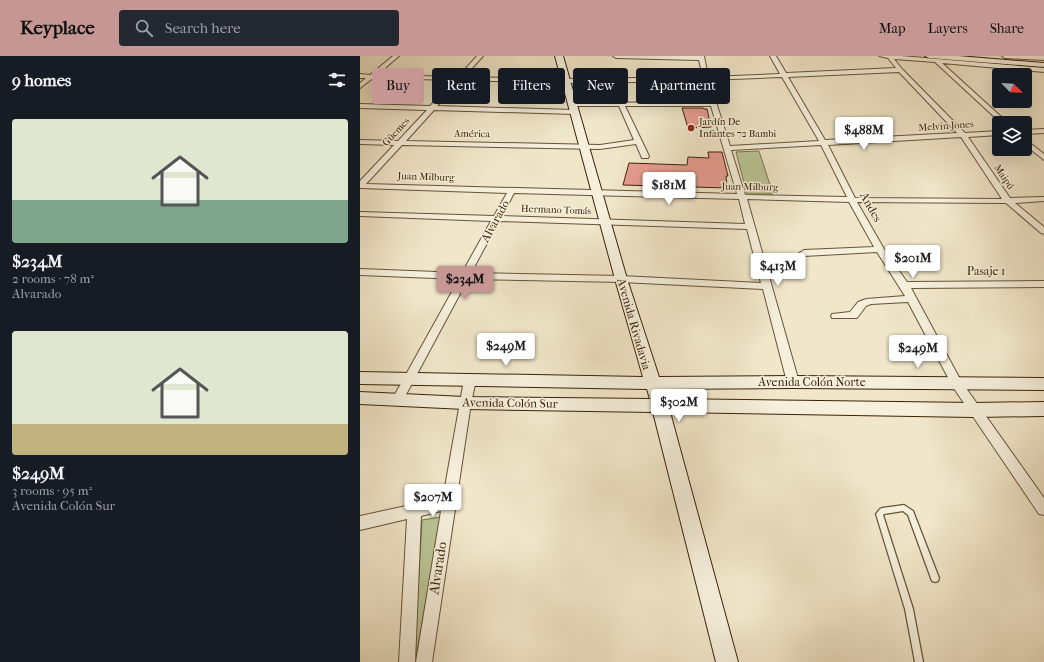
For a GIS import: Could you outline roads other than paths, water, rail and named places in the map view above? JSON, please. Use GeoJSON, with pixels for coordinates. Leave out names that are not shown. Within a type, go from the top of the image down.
{"type":"FeatureCollection","features":[{"type":"Feature","properties":{"kind":"main road","name":"Avenida Rivadavia"},"geometry":{"type":"LineString","coordinates":[[559,56],[621,279],[660,406],[727,662]]}},
{"type":"Feature","properties":{"kind":"main road"},"geometry":{"type":"LineString","coordinates":[[929,56],[1040,61]]}},
{"type":"Feature","properties":{"kind":"main road"},"geometry":{"type":"LineString","coordinates":[[972,56],[1040,61]]}},
{"type":"Feature","properties":{"kind":"main road","name":"Avenida Colón Sur"},"geometry":{"type":"LineString","coordinates":[[360,378],[652,383]]}},
{"type":"Feature","properties":{"kind":"main road","name":"Avenida Colón Norte"},"geometry":{"type":"LineString","coordinates":[[652,383],[793,382],[1044,384]]}},
{"type":"Feature","properties":{"kind":"main road","name":"Avenida Colón Sur"},"geometry":{"type":"LineString","coordinates":[[360,398],[465,403],[660,406]]}},
{"type":"Feature","properties":{"kind":"main road","name":"Avenida Colón Norte"},"geometry":{"type":"LineString","coordinates":[[660,406],[974,410],[1044,409]]}},
{"type":"Feature","properties":{"kind":"street"},"geometry":{"type":"LineString","coordinates":[[360,86],[396,56]]}},
{"type":"Feature","properties":{"kind":"street","name":"Güemes"},"geometry":{"type":"LineString","coordinates":[[469,68],[480,56]]}},
{"type":"Feature","properties":{"kind":"street"},"geometry":{"type":"LineString","coordinates":[[616,56],[702,57],[704,68]]}},
{"type":"Feature","properties":{"kind":"street","name":"Andes"},"geometry":{"type":"LineString","coordinates":[[772,56],[824,144],[852,200],[904,285],[958,384],[974,410],[1044,509]]}},
{"type":"Feature","properties":{"kind":"street"},"geometry":{"type":"LineString","coordinates":[[886,56],[1044,70]]}},
{"type":"Feature","properties":{"kind":"street","name":"Maipú"},"geometry":{"type":"LineString","coordinates":[[886,56],[963,135],[1008,201],[1044,231]]}},
{"type":"Feature","properties":{"kind":"street"},"geometry":{"type":"LineString","coordinates":[[1005,56],[1040,61]]}},
{"type":"Feature","properties":{"kind":"street"},"geometry":{"type":"LineString","coordinates":[[937,61],[997,116]]}},
{"type":"Feature","properties":{"kind":"street"},"geometry":{"type":"LineString","coordinates":[[730,78],[900,70]]}},
{"type":"Feature","properties":{"kind":"street"},"geometry":{"type":"LineString","coordinates":[[360,76],[432,77]]}},
{"type":"Feature","properties":{"kind":"street"},"geometry":{"type":"LineString","coordinates":[[490,79],[566,81],[636,80]]}},
{"type":"Feature","properties":{"kind":"street","name":"Güemes"},"geometry":{"type":"LineString","coordinates":[[360,186],[436,104]]}},
{"type":"Feature","properties":{"kind":"street"},"geometry":{"type":"LineString","coordinates":[[360,106],[573,108],[621,104],[645,156]]}},
{"type":"Feature","properties":{"kind":"street"},"geometry":{"type":"LineString","coordinates":[[714,104],[742,197],[793,382]]}},
{"type":"Feature","properties":{"kind":"street"},"geometry":{"type":"LineString","coordinates":[[1032,132],[1044,131]]}},
{"type":"Feature","properties":{"kind":"street","name":"Melvin Jones"},"geometry":{"type":"LineString","coordinates":[[727,148],[824,144],[992,133]]}},
{"type":"Feature","properties":{"kind":"street","name":"América"},"geometry":{"type":"LineString","coordinates":[[360,142],[584,146]]}},
{"type":"Feature","properties":{"kind":"street"},"geometry":{"type":"LineString","coordinates":[[584,146],[600,147],[639,142]]}},
{"type":"Feature","properties":{"kind":"street"},"geometry":{"type":"LineString","coordinates":[[1032,147],[1044,158]]}},
{"type":"Feature","properties":{"kind":"street","name":"Juan Milburg"},"geometry":{"type":"LineString","coordinates":[[360,186],[597,194],[852,200],[1008,201],[1044,199]]}},
{"type":"Feature","properties":{"kind":"street","name":"Alvarado"},"geometry":{"type":"LineString","coordinates":[[398,399],[512,190]]}},
{"type":"Feature","properties":{"kind":"street","name":"Hermano Tomás"},"geometry":{"type":"LineString","coordinates":[[360,214],[750,227]]}},
{"type":"Feature","properties":{"kind":"street"},"geometry":{"type":"LineString","coordinates":[[804,253],[880,248]]}},
{"type":"Feature","properties":{"kind":"street"},"geometry":{"type":"LineString","coordinates":[[360,272],[621,279],[766,286]]}},
{"type":"Feature","properties":{"kind":"street","name":"Pasaje 1"},"geometry":{"type":"LineString","coordinates":[[904,285],[1044,284]]}},
{"type":"Feature","properties":{"kind":"street"},"geometry":{"type":"LineString","coordinates":[[836,316],[853,316],[862,304],[870,302],[911,299]]}},
{"type":"Feature","properties":{"kind":"street","name":"Alvarado"},"geometry":{"type":"LineString","coordinates":[[424,662],[448,503],[470,380]]}},
{"type":"Feature","properties":{"kind":"street"},"geometry":{"type":"LineString","coordinates":[[360,523],[448,503]]}},
{"type":"Feature","properties":{"kind":"street"},"geometry":{"type":"LineString","coordinates":[[407,662],[414,511]]}},
{"type":"Feature","properties":{"kind":"lane"},"geometry":{"type":"LineString","coordinates":[[919,662],[909,609],[879,514],[882,511],[904,508],[911,513],[935,578]]}},
{"type":"Feature","properties":{"kind":"place","name":"Jardín De Infantes 72 Bambi"},"geometry":{"type":"Point","coordinates":[691,128]}}]}
